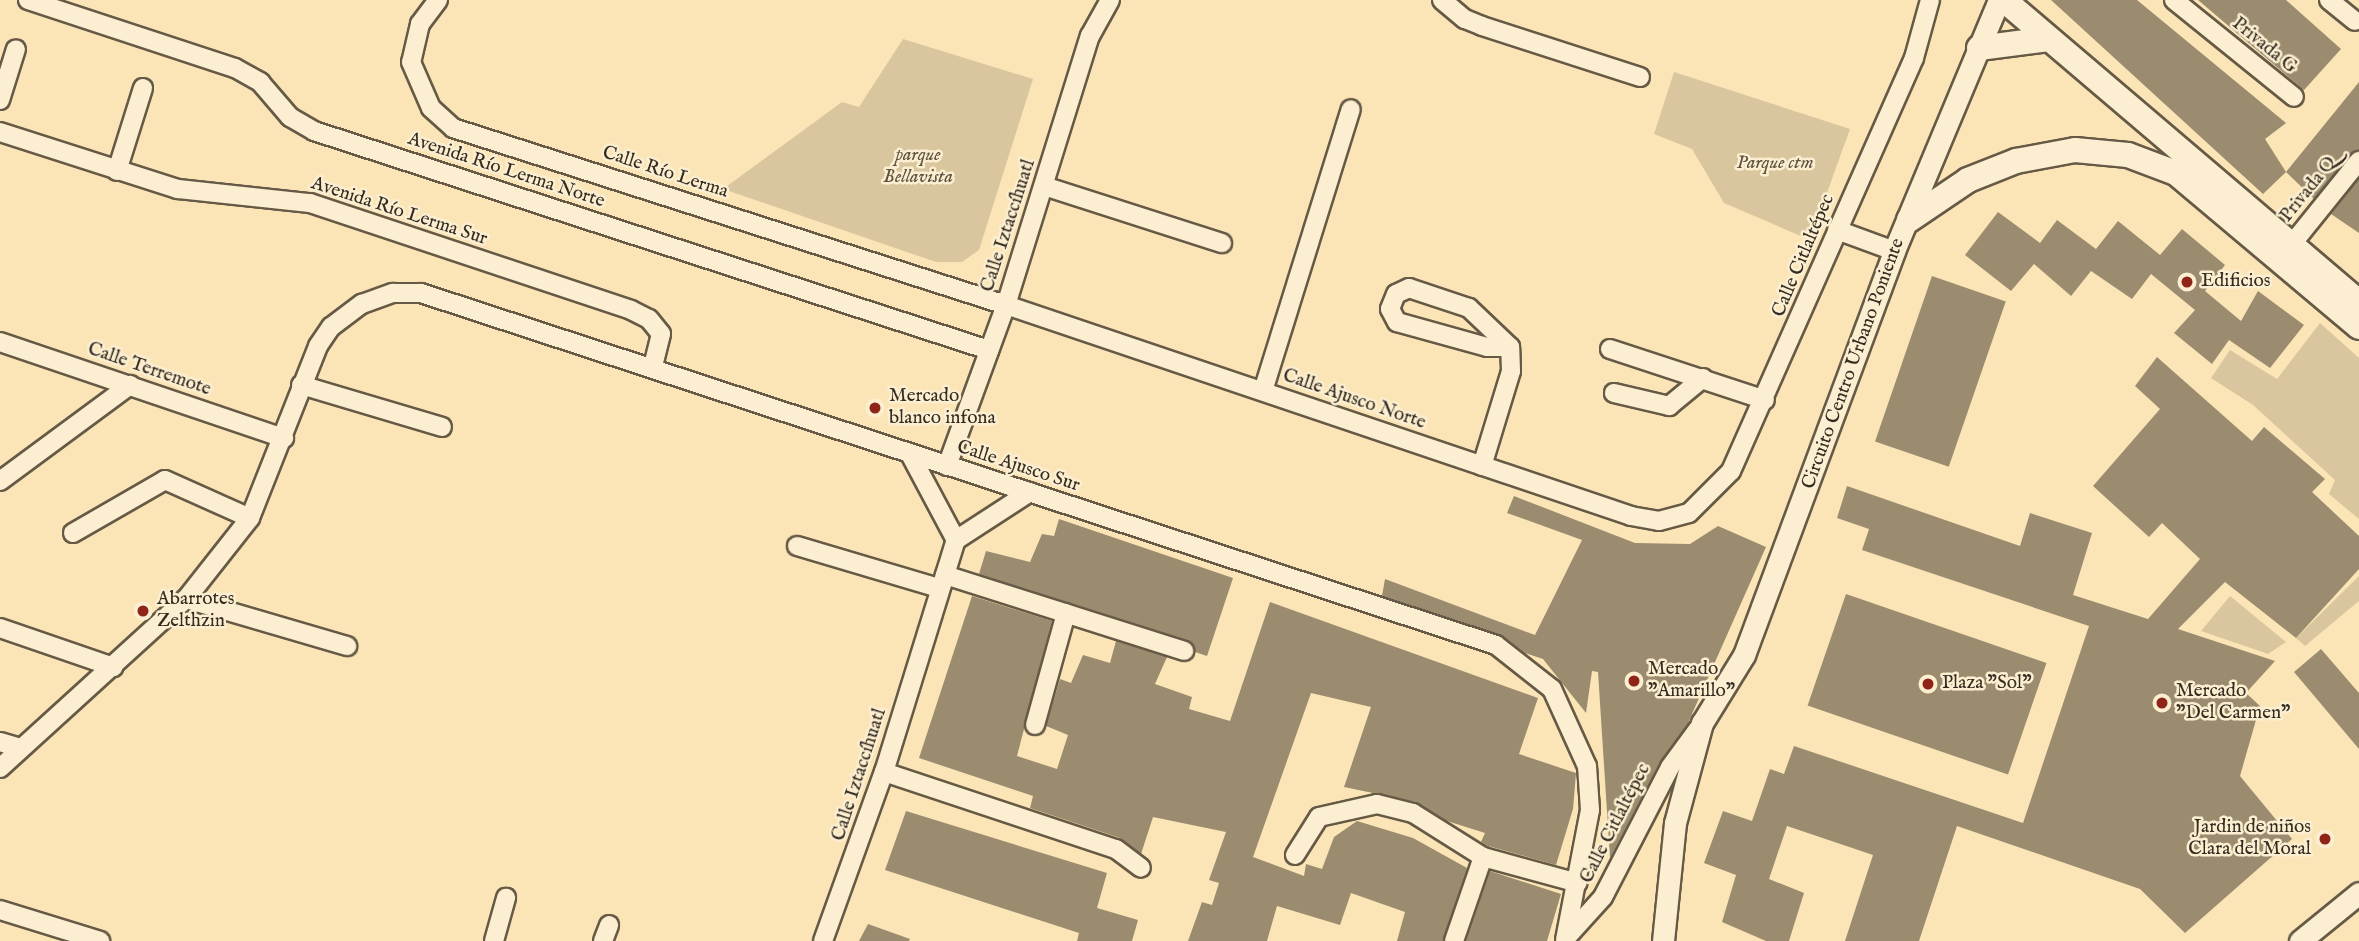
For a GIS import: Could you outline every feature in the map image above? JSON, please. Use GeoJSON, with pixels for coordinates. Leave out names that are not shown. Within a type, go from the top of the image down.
{"type":"FeatureCollection","features":[{"type":"Feature","properties":{"kind":"main road"},"geometry":{"type":"LineString","coordinates":[[2001,0],[2359,302]]}},
{"type":"Feature","properties":{"kind":"main road"},"geometry":{"type":"LineString","coordinates":[[1979,48],[2048,39]]}},
{"type":"Feature","properties":{"kind":"main road"},"geometry":{"type":"LineString","coordinates":[[1909,220],[1969,180],[2016,161],[2063,152],[2128,155],[2176,173],[2359,327]]}},
{"type":"Feature","properties":{"kind":"street","name":"Avenida Río Lerma Norte"},"geometry":{"type":"LineString","coordinates":[[28,0],[235,68],[260,82],[290,117],[314,131],[989,350]]}},
{"type":"Feature","properties":{"kind":"street","name":"Calle Río Lerma"},"geometry":{"type":"LineString","coordinates":[[438,0],[420,24],[411,62],[430,108],[453,128],[1006,305]]}},
{"type":"Feature","properties":{"kind":"street","name":"Calle Iztaccíhuatl"},"geometry":{"type":"LineString","coordinates":[[947,466],[1006,305],[1090,36],[1110,0]]}},
{"type":"Feature","properties":{"kind":"street"},"geometry":{"type":"LineString","coordinates":[[1442,0],[1465,19],[1482,26],[1640,77]]}},
{"type":"Feature","properties":{"kind":"street","name":"Calle Citlaltépec"},"geometry":{"type":"LineString","coordinates":[[1689,513],[1731,471],[1765,400],[1914,58],[1930,0]]}},
{"type":"Feature","properties":{"kind":"street","name":"Circuito Centro Urbano Poniente"},"geometry":{"type":"LineString","coordinates":[[1663,941],[1675,822],[1702,723],[1744,655],[1894,251],[2001,0]]}},
{"type":"Feature","properties":{"kind":"street","name":"Privada G"},"geometry":{"type":"LineString","coordinates":[[2175,0],[2294,97]]}},
{"type":"Feature","properties":{"kind":"street"},"geometry":{"type":"LineString","coordinates":[[2329,0],[2355,21]]}},
{"type":"Feature","properties":{"kind":"street"},"geometry":{"type":"LineString","coordinates":[[0,100],[16,48]]}},
{"type":"Feature","properties":{"kind":"street"},"geometry":{"type":"LineString","coordinates":[[117,171],[144,88]]}},
{"type":"Feature","properties":{"kind":"street"},"geometry":{"type":"LineString","coordinates":[[1263,391],[1351,109]]}},
{"type":"Feature","properties":{"kind":"street","name":"Avenida Río Lerma Sur"},"geometry":{"type":"LineString","coordinates":[[0,132],[178,189],[310,203],[631,310],[649,319],[661,334],[653,366]]}},
{"type":"Feature","properties":{"kind":"street","name":"Privada Q"},"geometry":{"type":"LineString","coordinates":[[2292,244],[2359,161]]}},
{"type":"Feature","properties":{"kind":"street"},"geometry":{"type":"LineString","coordinates":[[1044,186],[1222,243]]}},
{"type":"Feature","properties":{"kind":"street"},"geometry":{"type":"LineString","coordinates":[[1837,230],[1894,251]]}},
{"type":"Feature","properties":{"kind":"street"},"geometry":{"type":"LineString","coordinates":[[1482,466],[1511,371],[1510,347],[1469,308],[1409,288],[1395,294],[1390,309],[1397,322],[1487,347],[1510,347]]}},
{"type":"Feature","properties":{"kind":"street","name":"Calle Ajusco Sur"},"geometry":{"type":"LineString","coordinates":[[0,768],[186,599],[250,518],[284,438],[318,346],[331,327],[362,304],[393,293],[445,297],[910,454],[1496,645],[1527,665],[1552,689],[1587,766],[1590,810],[1565,940]]}},
{"type":"Feature","properties":{"kind":"street","name":"Calle Ajusco Norte"},"geometry":{"type":"LineString","coordinates":[[1006,305],[1631,516],[1659,521],[1689,513]]}},
{"type":"Feature","properties":{"kind":"street","name":"Calle Terremote"},"geometry":{"type":"LineString","coordinates":[[0,342],[284,438]]}},
{"type":"Feature","properties":{"kind":"street"},"geometry":{"type":"LineString","coordinates":[[1610,349],[1765,400]]}},
{"type":"Feature","properties":{"kind":"street"},"geometry":{"type":"LineString","coordinates":[[1614,393],[1669,406],[1703,378]]}},
{"type":"Feature","properties":{"kind":"street"},"geometry":{"type":"LineString","coordinates":[[0,481],[130,385]]}},
{"type":"Feature","properties":{"kind":"street"},"geometry":{"type":"LineString","coordinates":[[302,385],[442,427]]}},
{"type":"Feature","properties":{"kind":"street"},"geometry":{"type":"LineString","coordinates":[[910,454],[956,540],[1030,492]]}},
{"type":"Feature","properties":{"kind":"street"},"geometry":{"type":"LineString","coordinates":[[73,533],[165,480],[250,518]]}},
{"type":"Feature","properties":{"kind":"street","name":"Calle Iztaccíhuatl"},"geometry":{"type":"LineString","coordinates":[[823,941],[884,772],[956,540]]}},
{"type":"Feature","properties":{"kind":"street"},"geometry":{"type":"LineString","coordinates":[[797,546],[1066,613],[1184,651]]}},
{"type":"Feature","properties":{"kind":"street"},"geometry":{"type":"LineString","coordinates":[[186,599],[347,646]]}},
{"type":"Feature","properties":{"kind":"street"},"geometry":{"type":"LineString","coordinates":[[1035,725],[1066,613]]}},
{"type":"Feature","properties":{"kind":"street"},"geometry":{"type":"LineString","coordinates":[[0,628],[114,667]]}},
{"type":"Feature","properties":{"kind":"street","name":"Calle Citlaltépec"},"geometry":{"type":"LineString","coordinates":[[1565,940],[1603,897],[1670,767],[1702,723]]}},
{"type":"Feature","properties":{"kind":"street"},"geometry":{"type":"LineString","coordinates":[[0,742],[21,748]]}},
{"type":"Feature","properties":{"kind":"street"},"geometry":{"type":"LineString","coordinates":[[884,772],[1116,849],[1141,869]]}},
{"type":"Feature","properties":{"kind":"street"},"geometry":{"type":"LineString","coordinates":[[1295,855],[1320,817],[1377,804],[1413,813],[1483,857],[1578,883]]}},
{"type":"Feature","properties":{"kind":"street"},"geometry":{"type":"LineString","coordinates":[[1454,941],[1483,857]]}},
{"type":"Feature","properties":{"kind":"street"},"geometry":{"type":"LineString","coordinates":[[2300,941],[2359,893]]}},
{"type":"Feature","properties":{"kind":"street"},"geometry":{"type":"LineString","coordinates":[[494,941],[506,898]]}},
{"type":"Feature","properties":{"kind":"street"},"geometry":{"type":"LineString","coordinates":[[0,910],[100,941]]}},
{"type":"Feature","properties":{"kind":"green space","name":"parque Bellavista"},"geometry":{"type":"Polygon","coordinates":[[[903,39],[1033,79],[979,250],[962,262],[936,262],[723,189],[842,102],[859,107],[903,39]]]}},
{"type":"Feature","properties":{"kind":"green space","name":"Parque ctm"},"geometry":{"type":"Polygon","coordinates":[[[1674,72],[1850,129],[1810,240],[1724,203],[1692,149],[1654,134],[1674,72]]]}},
{"type":"Feature","properties":{"kind":"green space"},"geometry":{"type":"Polygon","coordinates":[[[2320,323],[2359,358],[2359,519],[2329,494],[2335,480],[2253,405],[2211,378],[2230,350],[2277,379],[2320,323]]]}},
{"type":"Feature","properties":{"kind":"green space"},"geometry":{"type":"Polygon","coordinates":[[[2359,576],[2359,601],[2305,646],[2296,638],[2359,576]]]}},
{"type":"Feature","properties":{"kind":"green space"},"geometry":{"type":"Polygon","coordinates":[[[2230,596],[2286,642],[2268,654],[2201,631],[2230,596]]]}},
{"type":"Feature","properties":{"kind":"building"},"geometry":{"type":"Polygon","coordinates":[[[2051,0],[2137,0],[2286,123],[2265,139],[2286,172],[2263,194],[2051,0]]]}},
{"type":"Feature","properties":{"kind":"building"},"geometry":{"type":"Polygon","coordinates":[[[2198,0],[2286,0],[2341,49],[2304,90],[2198,0]]]}},
{"type":"Feature","properties":{"kind":"building"},"geometry":{"type":"Polygon","coordinates":[[[2359,82],[2359,150],[2350,154],[2314,199],[2286,172],[2359,82]]]}},
{"type":"Feature","properties":{"kind":"building"},"geometry":{"type":"Polygon","coordinates":[[[2359,179],[2359,233],[2331,214],[2359,179]]]}},
{"type":"Feature","properties":{"kind":"building","name":"Edificios"},"geometry":{"type":"Polygon","coordinates":[[[1998,212],[2040,243],[2057,220],[2096,249],[2118,221],[2160,255],[2182,229],[2225,265],[2205,291],[2241,321],[2258,291],[2304,325],[2270,368],[2229,340],[2212,364],[2174,333],[2195,310],[2151,274],[2132,299],[2091,271],[2071,296],[2034,264],[2011,291],[1965,255],[1998,212]]]}},
{"type":"Feature","properties":{"kind":"building"},"geometry":{"type":"Polygon","coordinates":[[[1932,276],[2006,301],[1949,467],[1875,441],[1932,276]]]}},
{"type":"Feature","properties":{"kind":"building"},"geometry":{"type":"Polygon","coordinates":[[[2157,357],[2252,441],[2264,427],[2325,479],[2312,492],[2359,536],[2359,569],[2296,638],[2225,582],[2178,629],[2275,661],[2246,693],[2260,706],[2240,776],[2292,839],[2185,933],[2140,889],[1957,826],[1919,941],[1845,941],[1873,855],[1787,826],[1769,879],[1804,893],[1789,941],[1766,941],[1722,922],[1736,875],[1704,863],[1723,811],[1752,821],[1770,769],[1784,774],[1794,746],[2023,823],[2089,626],[1862,550],[1869,529],[1837,518],[1847,486],[2020,546],[2030,513],[2092,533],[2073,595],[2148,619],[2200,559],[2162,523],[2149,537],[2093,486],[2160,409],[2135,386],[2157,357]]]}},
{"type":"Feature","properties":{"kind":"building","name":"Mercado \"Amarillo\""},"geometry":{"type":"Polygon","coordinates":[[[1514,496],[1635,543],[1690,544],[1718,526],[1766,547],[1688,723],[1660,762],[1610,858],[1598,672],[1592,671],[1586,713],[1543,659],[1525,653],[1503,636],[1382,596],[1385,579],[1535,635],[1582,540],[1507,513],[1514,496]]]}},
{"type":"Feature","properties":{"kind":"building"},"geometry":{"type":"Polygon","coordinates":[[[1059,519],[1233,578],[1207,656],[1195,652],[1187,640],[979,574],[986,551],[1030,562],[1042,534],[1054,536],[1059,519]]]}},
{"type":"Feature","properties":{"kind":"building","name":"Plaza \"Sol\""},"geometry":{"type":"Polygon","coordinates":[[[1846,594],[2046,663],[2008,775],[1808,706],[1846,594]]]}},
{"type":"Feature","properties":{"kind":"building"},"geometry":{"type":"Polygon","coordinates":[[[972,596],[1052,621],[1017,756],[1057,769],[1068,735],[1046,726],[1060,679],[1071,683],[1083,655],[1110,663],[1116,641],[1167,657],[1155,684],[1192,697],[1189,709],[1230,721],[1270,602],[1538,698],[1519,754],[1576,773],[1573,809],[1556,865],[1488,846],[1481,842],[1485,833],[1447,821],[1416,802],[1344,787],[1371,707],[1311,693],[1253,857],[1304,876],[1306,864],[1322,869],[1334,837],[1357,821],[1413,838],[1467,868],[1443,941],[1397,941],[1405,912],[1351,893],[1340,925],[1277,906],[1267,941],[1188,941],[1202,902],[1212,905],[1219,883],[1209,880],[1226,832],[1153,817],[1141,854],[1120,838],[1030,808],[1033,796],[919,758],[972,596]]]}},
{"type":"Feature","properties":{"kind":"building"},"geometry":{"type":"Polygon","coordinates":[[[2321,649],[2359,693],[2359,749],[2294,672],[2321,649]]]}},
{"type":"Feature","properties":{"kind":"building"},"geometry":{"type":"Polygon","coordinates":[[[906,811],[1107,873],[1097,908],[1138,920],[1132,941],[1077,941],[1079,933],[885,870],[906,811]]]}},
{"type":"Feature","properties":{"kind":"building"},"geometry":{"type":"Polygon","coordinates":[[[1490,871],[1561,894],[1547,941],[1466,941],[1490,871]]]}},
{"type":"Feature","properties":{"kind":"building"},"geometry":{"type":"Polygon","coordinates":[[[868,924],[910,939],[859,941],[868,924]]]}},
{"type":"Feature","properties":{"kind":"place","name":"Edificios"},"geometry":{"type":"Point","coordinates":[2187,282]}},
{"type":"Feature","properties":{"kind":"place","name":"Mercado blanco infona"},"geometry":{"type":"Point","coordinates":[875,408]}},
{"type":"Feature","properties":{"kind":"place","name":"Abarrotes Zelthzin"},"geometry":{"type":"Point","coordinates":[143,611]}},
{"type":"Feature","properties":{"kind":"place","name":"Mercado \"Amarillo\""},"geometry":{"type":"Point","coordinates":[1634,681]}},
{"type":"Feature","properties":{"kind":"place","name":"Plaza \"Sol\""},"geometry":{"type":"Point","coordinates":[1928,684]}},
{"type":"Feature","properties":{"kind":"place","name":"Mercado \"Del Carmen\""},"geometry":{"type":"Point","coordinates":[2162,703]}},
{"type":"Feature","properties":{"kind":"place","name":"Jardin de niños Clara del Moral"},"geometry":{"type":"Point","coordinates":[2325,839]}}]}
